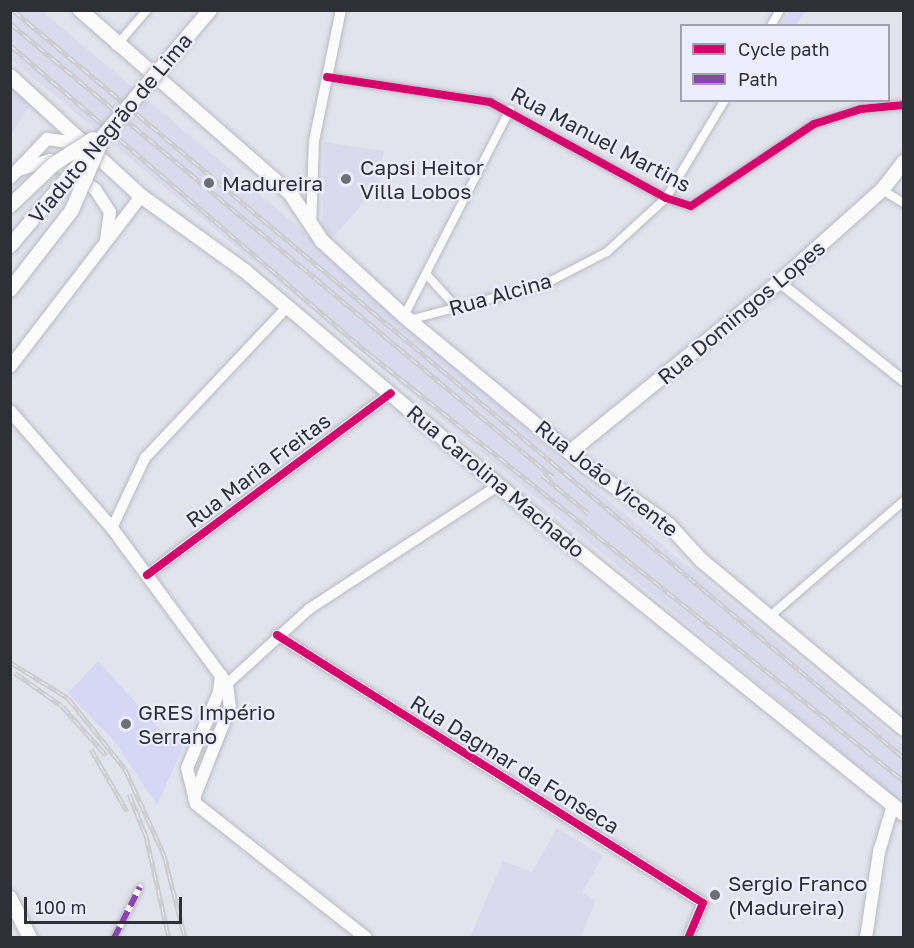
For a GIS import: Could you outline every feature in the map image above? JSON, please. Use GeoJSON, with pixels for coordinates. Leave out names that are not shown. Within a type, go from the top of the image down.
{"type":"FeatureCollection","features":[{"type":"Feature","properties":{"kind":"main road","name":"Rua João Vicente"},"geometry":{"type":"LineString","coordinates":[[80,10],[116,46],[290,193],[311,226],[407,318],[570,452],[668,524],[769,617],[903,729]]}},
{"type":"Feature","properties":{"kind":"main road","name":"Viaduto Negrão de Lima"},"geometry":{"type":"LineString","coordinates":[[10,246],[105,131],[210,10]]}},
{"type":"Feature","properties":{"kind":"main road","name":"Rua Carolina Machado"},"geometry":{"type":"LineString","coordinates":[[10,76],[141,196],[288,306],[499,485],[898,810]]}},
{"type":"Feature","properties":{"kind":"main road"},"geometry":{"type":"LineString","coordinates":[[10,206],[54,164],[105,131]]}},
{"type":"Feature","properties":{"kind":"main road"},"geometry":{"type":"LineString","coordinates":[[10,291],[72,210],[105,131]]}},
{"type":"Feature","properties":{"kind":"main road"},"geometry":{"type":"LineString","coordinates":[[14,174],[46,140],[83,144]]}},
{"type":"Feature","properties":{"kind":"main road"},"geometry":{"type":"LineString","coordinates":[[14,174],[50,160],[95,189],[110,212],[105,243]]}},
{"type":"Feature","properties":{"kind":"main road","name":"Rua Domingos Lopes"},"geometry":{"type":"LineString","coordinates":[[570,452],[779,282],[882,190],[903,162]]}},
{"type":"Feature","properties":{"kind":"main road"},"geometry":{"type":"LineString","coordinates":[[10,367],[141,196]]}},
{"type":"Feature","properties":{"kind":"main road"},"geometry":{"type":"LineString","coordinates":[[10,411],[112,528],[224,679],[187,768],[194,798],[366,938]]}},
{"type":"Feature","properties":{"kind":"main road"},"geometry":{"type":"LineString","coordinates":[[866,938],[879,852],[898,810]]}},
{"type":"Feature","properties":{"kind":"main road"},"geometry":{"type":"LineString","coordinates":[[10,898],[21,929]]}},
{"type":"Feature","properties":{"kind":"street"},"geometry":{"type":"LineString","coordinates":[[116,46],[147,10]]}},
{"type":"Feature","properties":{"kind":"street"},"geometry":{"type":"LineString","coordinates":[[311,226],[314,141],[340,10]]}},
{"type":"Feature","properties":{"kind":"street"},"geometry":{"type":"LineString","coordinates":[[772,24],[780,10]]}},
{"type":"Feature","properties":{"kind":"street","name":"Rua Manuel Martins"},"geometry":{"type":"LineString","coordinates":[[327,77],[459,94],[510,110],[666,198],[698,205],[814,124],[861,109],[903,105]]}},
{"type":"Feature","properties":{"kind":"street","name":"Rua Alcina"},"geometry":{"type":"LineString","coordinates":[[407,318],[456,307],[569,274],[607,252],[666,198],[724,102]]}},
{"type":"Feature","properties":{"kind":"street"},"geometry":{"type":"LineString","coordinates":[[407,318],[510,110]]}},
{"type":"Feature","properties":{"kind":"street"},"geometry":{"type":"LineString","coordinates":[[882,190],[903,203]]}},
{"type":"Feature","properties":{"kind":"street"},"geometry":{"type":"LineString","coordinates":[[427,275],[456,307]]}},
{"type":"Feature","properties":{"kind":"street"},"geometry":{"type":"LineString","coordinates":[[779,282],[903,381]]}},
{"type":"Feature","properties":{"kind":"street"},"geometry":{"type":"LineString","coordinates":[[112,528],[145,458],[288,306]]}},
{"type":"Feature","properties":{"kind":"street","name":"Rua Maria Freitas"},"geometry":{"type":"LineString","coordinates":[[147,575],[391,393]]}},
{"type":"Feature","properties":{"kind":"street"},"geometry":{"type":"LineString","coordinates":[[224,679],[349,580],[499,485]]}},
{"type":"Feature","properties":{"kind":"street"},"geometry":{"type":"LineString","coordinates":[[769,617],[903,501]]}},
{"type":"Feature","properties":{"kind":"street","name":"Rua Dagmar da Fonseca"},"geometry":{"type":"LineString","coordinates":[[277,635],[703,903],[688,938]]}},
{"type":"Feature","properties":{"kind":"street"},"geometry":{"type":"LineString","coordinates":[[114,938],[140,887]]}},
{"type":"Feature","properties":{"kind":"shaded area"},"geometry":{"type":"Polygon","coordinates":[[[10,11],[42,11],[296,225],[580,477],[903,744],[903,804],[11,59],[10,11]]]}},
{"type":"Feature","properties":{"kind":"shaded area"},"geometry":{"type":"Polygon","coordinates":[[[789,11],[805,11],[797,24],[781,24],[789,11]]]}},
{"type":"Feature","properties":{"kind":"shaded area"},"geometry":{"type":"Polygon","coordinates":[[[11,80],[34,99],[11,134],[11,80]]]}},
{"type":"Feature","properties":{"kind":"shaded area"},"geometry":{"type":"Polygon","coordinates":[[[324,142],[384,151],[379,185],[332,239],[322,230],[324,142]]]}},
{"type":"Feature","properties":{"kind":"shaded area","name":"GRES Império Serrano"},"geometry":{"type":"Polygon","coordinates":[[[98,661],[166,736],[186,741],[157,805],[114,741],[68,693],[98,661]]]}},
{"type":"Feature","properties":{"kind":"shaded area"},"geometry":{"type":"Polygon","coordinates":[[[557,828],[603,856],[582,893],[596,900],[581,937],[470,937],[503,861],[532,872],[557,828]]]}},
{"type":"Feature","properties":{"kind":"railway"},"geometry":{"type":"LineString","coordinates":[[13,10],[904,758]]}},
{"type":"Feature","properties":{"kind":"railway"},"geometry":{"type":"LineString","coordinates":[[10,23],[553,477]]}},
{"type":"Feature","properties":{"kind":"railway"},"geometry":{"type":"LineString","coordinates":[[10,45],[372,356],[904,781]]}},
{"type":"Feature","properties":{"kind":"railway"},"geometry":{"type":"LineString","coordinates":[[542,475],[588,513]]}},
{"type":"Feature","properties":{"kind":"railway"},"geometry":{"type":"LineString","coordinates":[[10,662],[68,698],[125,769],[164,855],[185,938]]}},
{"type":"Feature","properties":{"kind":"railway"},"geometry":{"type":"LineString","coordinates":[[15,673],[62,706],[106,755]]}},
{"type":"Feature","properties":{"kind":"railway"},"geometry":{"type":"LineString","coordinates":[[91,749],[127,811]]}},
{"type":"Feature","properties":{"kind":"railway"},"geometry":{"type":"LineString","coordinates":[[129,794],[146,836],[169,938]]}},
{"type":"Feature","properties":{"kind":"marked path"},"geometry":{"type":"LineString","coordinates":[[114,938],[140,887]]}},
{"type":"Feature","properties":{"kind":"cycle path"},"geometry":{"type":"LineString","coordinates":[[327,77],[490,102],[666,198],[691,206],[814,124],[861,109],[904,105]]}},
{"type":"Feature","properties":{"kind":"cycle path"},"geometry":{"type":"LineString","coordinates":[[147,575],[391,393]]}},
{"type":"Feature","properties":{"kind":"cycle path"},"geometry":{"type":"LineString","coordinates":[[277,635],[703,903],[688,938]]}},
{"type":"Feature","properties":{"kind":"place","name":"Capsi Heitor Villa Lobos"},"geometry":{"type":"Point","coordinates":[346,179]}},
{"type":"Feature","properties":{"kind":"place","name":"Madureira"},"geometry":{"type":"Point","coordinates":[209,183]}},
{"type":"Feature","properties":{"kind":"place","name":"GRES Império Serrano"},"geometry":{"type":"Point","coordinates":[126,724]}},
{"type":"Feature","properties":{"kind":"place","name":"Sergio Franco (Madureira)"},"geometry":{"type":"Point","coordinates":[715,895]}}]}
